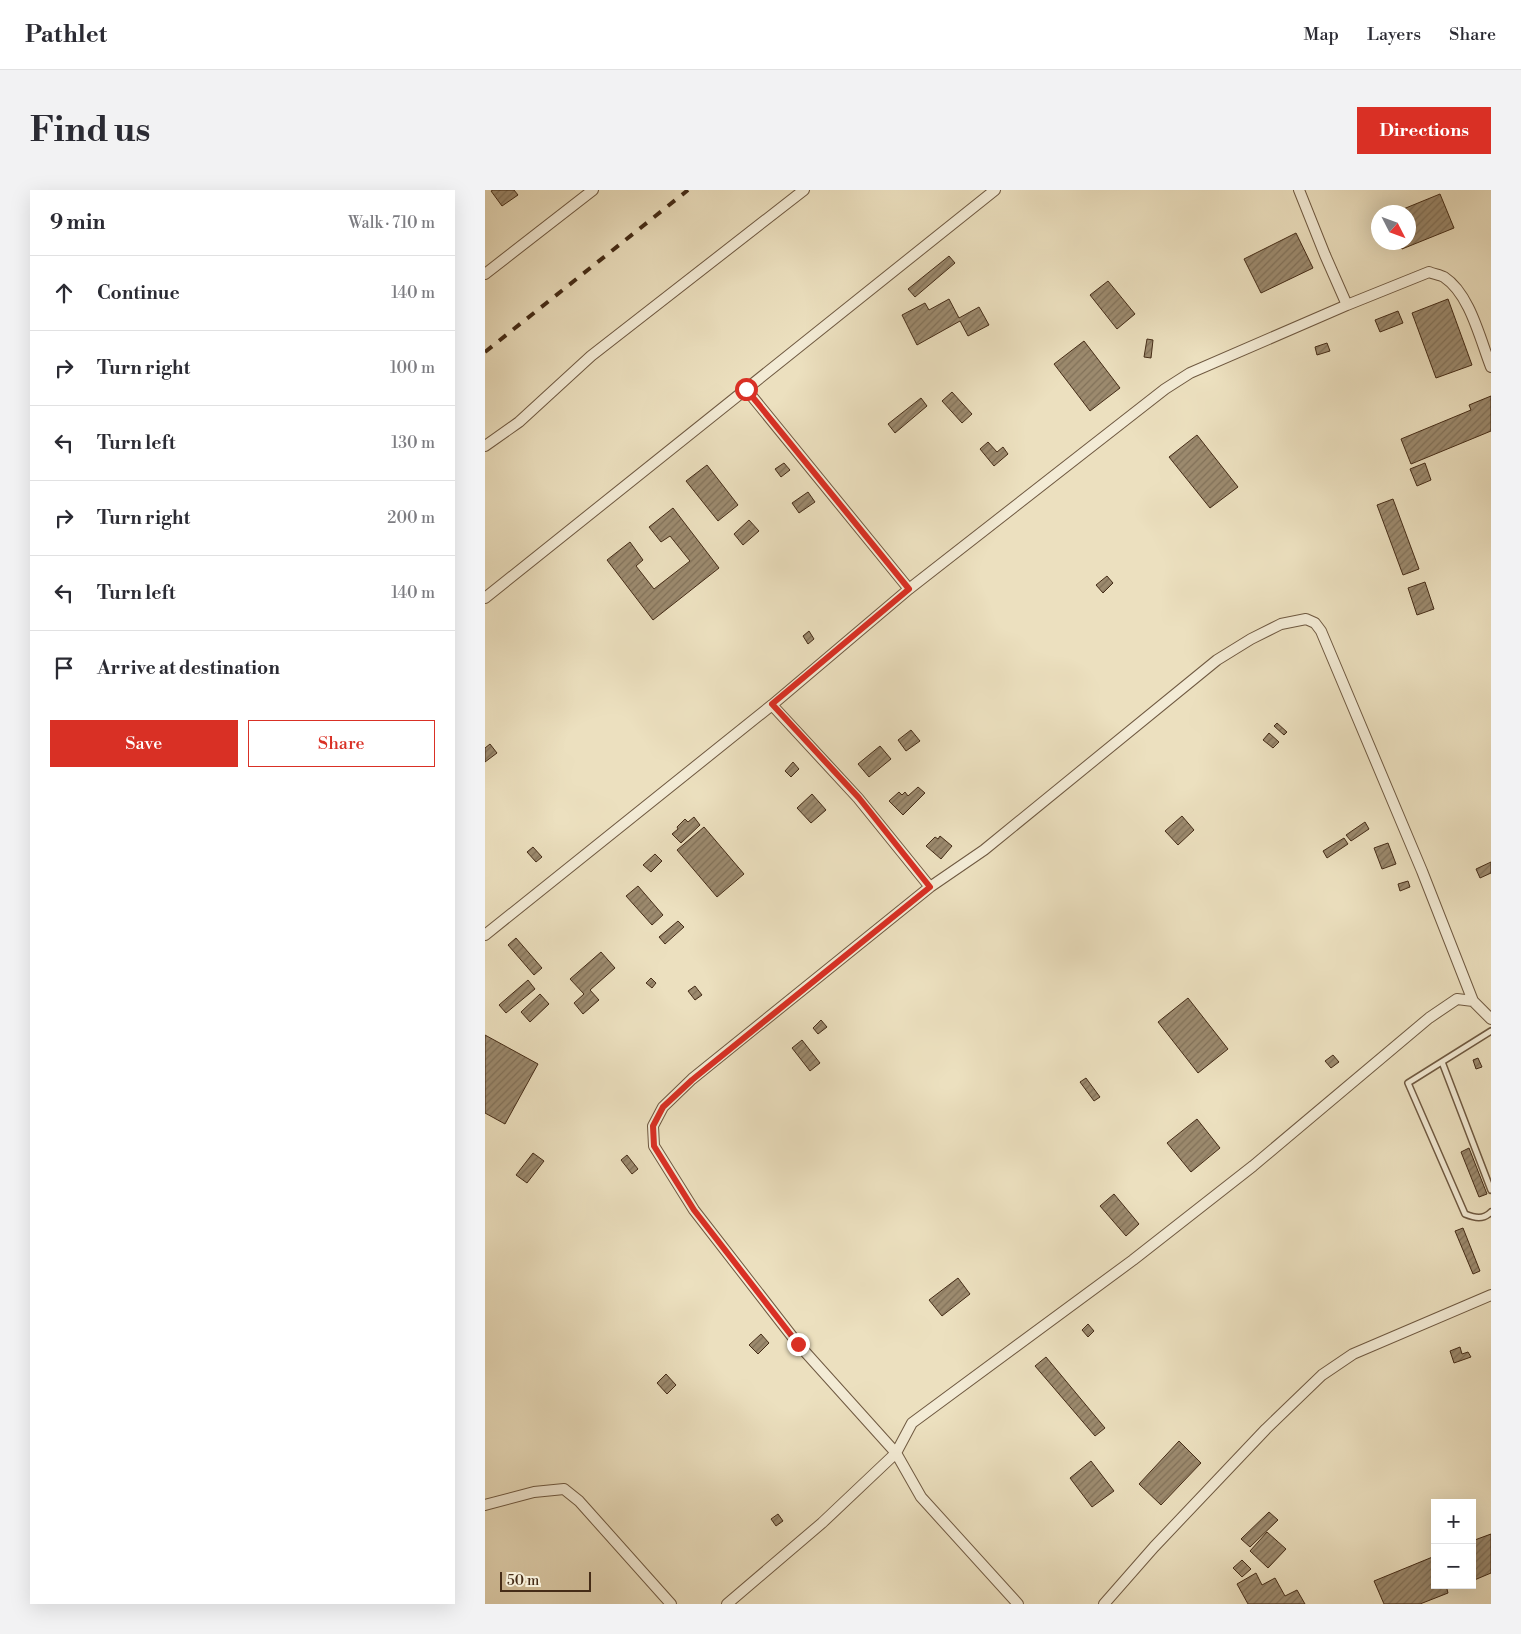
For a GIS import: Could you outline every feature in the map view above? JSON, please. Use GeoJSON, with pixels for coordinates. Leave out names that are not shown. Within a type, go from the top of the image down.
{"type":"FeatureCollection","features":[{"type":"Feature","properties":{"kind":"street"},"geometry":{"type":"LineString","coordinates":[[485,274],[593,190]]}},
{"type":"Feature","properties":{"kind":"street"},"geometry":{"type":"LineString","coordinates":[[485,446],[519,422],[591,356],[805,190]]}},
{"type":"Feature","properties":{"kind":"street"},"geometry":{"type":"LineString","coordinates":[[485,598],[995,190]]}},
{"type":"Feature","properties":{"kind":"street"},"geometry":{"type":"LineString","coordinates":[[1299,190],[1347,305]]}},
{"type":"Feature","properties":{"kind":"street"},"geometry":{"type":"LineString","coordinates":[[485,935],[772,704],[909,589],[1165,389],[1190,373],[1347,305],[1429,272],[1443,276],[1455,286],[1467,304],[1491,367]]}},
{"type":"Feature","properties":{"kind":"street"},"geometry":{"type":"LineString","coordinates":[[746,389],[909,589]]}},
{"type":"Feature","properties":{"kind":"street"},"geometry":{"type":"LineString","coordinates":[[1018,1604],[921,1497],[896,1454],[798,1344],[694,1210],[654,1146],[653,1126],[663,1107],[692,1080],[930,887],[984,850],[1217,660],[1251,639],[1281,624],[1306,619],[1315,623],[1321,631],[1418,862],[1473,1001],[1491,1019]]}},
{"type":"Feature","properties":{"kind":"street"},"geometry":{"type":"LineString","coordinates":[[772,704],[859,798],[930,887]]}},
{"type":"Feature","properties":{"kind":"street"},"geometry":{"type":"LineString","coordinates":[[727,1604],[822,1523],[896,1454],[912,1423],[1133,1260],[1253,1166],[1429,1018],[1457,999],[1473,1001]]}},
{"type":"Feature","properties":{"kind":"street"},"geometry":{"type":"LineString","coordinates":[[1104,1604],[1260,1436],[1322,1375],[1353,1354],[1491,1295]]}},
{"type":"Feature","properties":{"kind":"street"},"geometry":{"type":"LineString","coordinates":[[485,1504],[534,1492],[564,1489],[579,1501],[671,1604]]}},
{"type":"Feature","properties":{"kind":"lane"},"geometry":{"type":"LineString","coordinates":[[1491,1031],[1408,1083],[1465,1214],[1474,1218],[1486,1217],[1491,1212]]}},
{"type":"Feature","properties":{"kind":"lane"},"geometry":{"type":"LineString","coordinates":[[1442,1062],[1491,1190]]}},
{"type":"Feature","properties":{"kind":"building"},"geometry":{"type":"Polygon","coordinates":[[[514,190],[518,195],[502,206],[491,191],[514,190]]]}},
{"type":"Feature","properties":{"kind":"building"},"geometry":{"type":"Polygon","coordinates":[[[1440,194],[1454,228],[1416,243],[1416,205],[1413,205],[1440,194]]]}},
{"type":"Feature","properties":{"kind":"building"},"geometry":{"type":"Polygon","coordinates":[[[1296,233],[1313,268],[1261,293],[1244,259],[1296,233]]]}},
{"type":"Feature","properties":{"kind":"building"},"geometry":{"type":"Polygon","coordinates":[[[949,256],[955,263],[915,297],[908,289],[949,256]]]}},
{"type":"Feature","properties":{"kind":"building"},"geometry":{"type":"Polygon","coordinates":[[[1108,281],[1135,314],[1117,329],[1090,295],[1108,281]]]}},
{"type":"Feature","properties":{"kind":"building"},"geometry":{"type":"Polygon","coordinates":[[[949,299],[959,318],[979,307],[989,325],[968,336],[960,321],[917,345],[902,315],[925,303],[929,310],[949,299]]]}},
{"type":"Feature","properties":{"kind":"building"},"geometry":{"type":"Polygon","coordinates":[[[1448,299],[1472,365],[1436,378],[1412,313],[1448,299]]]}},
{"type":"Feature","properties":{"kind":"building"},"geometry":{"type":"Polygon","coordinates":[[[1398,311],[1403,323],[1380,332],[1375,320],[1398,311]]]}},
{"type":"Feature","properties":{"kind":"building"},"geometry":{"type":"Polygon","coordinates":[[[1147,339],[1153,340],[1151,358],[1144,357],[1147,339]]]}},
{"type":"Feature","properties":{"kind":"building"},"geometry":{"type":"Polygon","coordinates":[[[1084,341],[1120,388],[1090,411],[1054,364],[1084,341]]]}},
{"type":"Feature","properties":{"kind":"building"},"geometry":{"type":"Polygon","coordinates":[[[1327,343],[1330,351],[1317,355],[1315,347],[1327,343]]]}},
{"type":"Feature","properties":{"kind":"building"},"geometry":{"type":"Polygon","coordinates":[[[952,392],[972,414],[962,423],[942,401],[952,392]]]}},
{"type":"Feature","properties":{"kind":"building"},"geometry":{"type":"Polygon","coordinates":[[[1491,396],[1491,431],[1411,464],[1401,439],[1471,410],[1469,405],[1491,396]]]}},
{"type":"Feature","properties":{"kind":"building"},"geometry":{"type":"Polygon","coordinates":[[[921,398],[927,406],[895,433],[888,424],[921,398]]]}},
{"type":"Feature","properties":{"kind":"building"},"geometry":{"type":"Polygon","coordinates":[[[1197,435],[1238,487],[1210,508],[1169,457],[1197,435]]]}},
{"type":"Feature","properties":{"kind":"building"},"geometry":{"type":"Polygon","coordinates":[[[988,442],[997,452],[1003,447],[1008,454],[994,466],[980,449],[988,442]]]}},
{"type":"Feature","properties":{"kind":"building"},"geometry":{"type":"Polygon","coordinates":[[[784,463],[790,470],[781,477],[775,469],[784,463]]]}},
{"type":"Feature","properties":{"kind":"building"},"geometry":{"type":"Polygon","coordinates":[[[1425,463],[1431,480],[1417,486],[1410,469],[1425,463]]]}},
{"type":"Feature","properties":{"kind":"building"},"geometry":{"type":"Polygon","coordinates":[[[707,465],[738,505],[718,521],[686,481],[707,465]]]}},
{"type":"Feature","properties":{"kind":"building"},"geometry":{"type":"Polygon","coordinates":[[[808,492],[815,502],[799,513],[792,503],[808,492]]]}},
{"type":"Feature","properties":{"kind":"building"},"geometry":{"type":"Polygon","coordinates":[[[1393,499],[1419,569],[1403,575],[1377,505],[1393,499]]]}},
{"type":"Feature","properties":{"kind":"building"},"geometry":{"type":"Polygon","coordinates":[[[673,508],[719,568],[653,620],[607,560],[630,542],[643,560],[636,566],[654,589],[690,561],[670,536],[661,542],[649,527],[673,508]]]}},
{"type":"Feature","properties":{"kind":"building"},"geometry":{"type":"Polygon","coordinates":[[[749,520],[759,531],[743,545],[734,534],[749,520]]]}},
{"type":"Feature","properties":{"kind":"building"},"geometry":{"type":"Polygon","coordinates":[[[1107,576],[1113,583],[1103,593],[1096,585],[1107,576]]]}},
{"type":"Feature","properties":{"kind":"building"},"geometry":{"type":"Polygon","coordinates":[[[1425,582],[1434,609],[1417,615],[1408,588],[1425,582]]]}},
{"type":"Feature","properties":{"kind":"building"},"geometry":{"type":"Polygon","coordinates":[[[809,631],[814,639],[808,644],[803,636],[809,631]]]}},
{"type":"Feature","properties":{"kind":"building"},"geometry":{"type":"Polygon","coordinates":[[[1277,723],[1287,732],[1284,735],[1274,726],[1277,723]]]}},
{"type":"Feature","properties":{"kind":"building"},"geometry":{"type":"Polygon","coordinates":[[[911,730],[920,741],[906,751],[898,740],[911,730]]]}},
{"type":"Feature","properties":{"kind":"building"},"geometry":{"type":"Polygon","coordinates":[[[1269,733],[1279,742],[1273,748],[1263,740],[1269,733]]]}},
{"type":"Feature","properties":{"kind":"building"},"geometry":{"type":"Polygon","coordinates":[[[490,744],[497,753],[485,762],[485,748],[490,744]]]}},
{"type":"Feature","properties":{"kind":"building"},"geometry":{"type":"Polygon","coordinates":[[[880,746],[891,759],[869,777],[858,764],[880,746]]]}},
{"type":"Feature","properties":{"kind":"building"},"geometry":{"type":"Polygon","coordinates":[[[793,762],[799,769],[791,777],[785,771],[793,762]]]}},
{"type":"Feature","properties":{"kind":"building"},"geometry":{"type":"Polygon","coordinates":[[[918,787],[925,793],[903,815],[889,801],[899,792],[902,795],[905,792],[908,796],[918,787]]]}},
{"type":"Feature","properties":{"kind":"building"},"geometry":{"type":"Polygon","coordinates":[[[812,794],[826,810],[811,823],[797,808],[812,794]]]}},
{"type":"Feature","properties":{"kind":"building"},"geometry":{"type":"Polygon","coordinates":[[[1182,816],[1194,830],[1178,845],[1165,831],[1182,816]]]}},
{"type":"Feature","properties":{"kind":"building"},"geometry":{"type":"Polygon","coordinates":[[[694,817],[700,825],[681,843],[672,834],[685,819],[688,822],[694,817]]]}},
{"type":"Feature","properties":{"kind":"building"},"geometry":{"type":"Polygon","coordinates":[[[1365,822],[1369,829],[1351,841],[1346,835],[1365,822]]]}},
{"type":"Feature","properties":{"kind":"building"},"geometry":{"type":"Polygon","coordinates":[[[704,827],[744,874],[717,897],[677,850],[704,827]]]}},
{"type":"Feature","properties":{"kind":"building"},"geometry":{"type":"Polygon","coordinates":[[[940,836],[952,846],[941,859],[926,846],[935,837],[938,839],[940,836]]]}},
{"type":"Feature","properties":{"kind":"building"},"geometry":{"type":"Polygon","coordinates":[[[1344,838],[1348,844],[1327,858],[1323,851],[1344,838]]]}},
{"type":"Feature","properties":{"kind":"building"},"geometry":{"type":"Polygon","coordinates":[[[1388,843],[1396,864],[1382,869],[1374,848],[1388,843]]]}},
{"type":"Feature","properties":{"kind":"building"},"geometry":{"type":"Polygon","coordinates":[[[533,847],[542,857],[536,862],[527,852],[533,847]]]}},
{"type":"Feature","properties":{"kind":"building"},"geometry":{"type":"Polygon","coordinates":[[[655,854],[662,861],[651,872],[643,865],[655,854]]]}},
{"type":"Feature","properties":{"kind":"building"},"geometry":{"type":"Polygon","coordinates":[[[1491,862],[1491,873],[1480,878],[1476,869],[1491,862]]]}},
{"type":"Feature","properties":{"kind":"building"},"geometry":{"type":"Polygon","coordinates":[[[1408,881],[1410,887],[1400,891],[1398,884],[1408,881]]]}},
{"type":"Feature","properties":{"kind":"building"},"geometry":{"type":"Polygon","coordinates":[[[638,886],[663,915],[652,925],[626,896],[638,886]]]}},
{"type":"Feature","properties":{"kind":"building"},"geometry":{"type":"Polygon","coordinates":[[[678,921],[684,927],[665,944],[659,937],[678,921]]]}},
{"type":"Feature","properties":{"kind":"building"},"geometry":{"type":"Polygon","coordinates":[[[516,938],[542,968],[534,975],[508,945],[516,938]]]}},
{"type":"Feature","properties":{"kind":"building"},"geometry":{"type":"Polygon","coordinates":[[[601,952],[615,968],[590,990],[599,1000],[583,1014],[574,1003],[584,994],[570,979],[601,952]]]}},
{"type":"Feature","properties":{"kind":"building"},"geometry":{"type":"Polygon","coordinates":[[[651,978],[656,983],[652,988],[646,983],[651,978]]]}},
{"type":"Feature","properties":{"kind":"building"},"geometry":{"type":"Polygon","coordinates":[[[528,980],[535,989],[506,1013],[499,1005],[528,980]]]}},
{"type":"Feature","properties":{"kind":"building"},"geometry":{"type":"Polygon","coordinates":[[[695,986],[702,995],[695,1000],[688,991],[695,986]]]}},
{"type":"Feature","properties":{"kind":"building"},"geometry":{"type":"Polygon","coordinates":[[[540,994],[549,1004],[530,1022],[521,1012],[540,994]]]}},
{"type":"Feature","properties":{"kind":"building"},"geometry":{"type":"Polygon","coordinates":[[[1188,998],[1228,1049],[1198,1073],[1158,1022],[1188,998]]]}},
{"type":"Feature","properties":{"kind":"building"},"geometry":{"type":"Polygon","coordinates":[[[821,1020],[827,1027],[818,1034],[813,1028],[821,1020]]]}},
{"type":"Feature","properties":{"kind":"building"},"geometry":{"type":"Polygon","coordinates":[[[485,1035],[538,1064],[505,1124],[485,1113],[485,1035]]]}},
{"type":"Feature","properties":{"kind":"building"},"geometry":{"type":"Polygon","coordinates":[[[802,1040],[820,1063],[810,1071],[792,1048],[802,1040]]]}},
{"type":"Feature","properties":{"kind":"building"},"geometry":{"type":"Polygon","coordinates":[[[1333,1055],[1339,1062],[1331,1068],[1325,1061],[1333,1055]]]}},
{"type":"Feature","properties":{"kind":"building"},"geometry":{"type":"Polygon","coordinates":[[[1478,1058],[1482,1067],[1476,1069],[1473,1060],[1478,1058]]]}},
{"type":"Feature","properties":{"kind":"building"},"geometry":{"type":"Polygon","coordinates":[[[1086,1078],[1100,1097],[1094,1101],[1080,1082],[1086,1078]]]}},
{"type":"Feature","properties":{"kind":"building"},"geometry":{"type":"Polygon","coordinates":[[[1197,1119],[1220,1148],[1191,1172],[1167,1143],[1197,1119]]]}},
{"type":"Feature","properties":{"kind":"building"},"geometry":{"type":"Polygon","coordinates":[[[1469,1148],[1487,1194],[1479,1197],[1461,1152],[1469,1148]]]}},
{"type":"Feature","properties":{"kind":"building"},"geometry":{"type":"Polygon","coordinates":[[[533,1153],[544,1161],[527,1183],[516,1175],[533,1153]]]}},
{"type":"Feature","properties":{"kind":"building"},"geometry":{"type":"Polygon","coordinates":[[[627,1155],[638,1169],[632,1174],[621,1160],[627,1155]]]}},
{"type":"Feature","properties":{"kind":"building"},"geometry":{"type":"Polygon","coordinates":[[[1114,1194],[1139,1224],[1126,1236],[1100,1206],[1114,1194]]]}},
{"type":"Feature","properties":{"kind":"building"},"geometry":{"type":"Polygon","coordinates":[[[1463,1228],[1480,1271],[1473,1274],[1455,1231],[1463,1228]]]}},
{"type":"Feature","properties":{"kind":"building"},"geometry":{"type":"Polygon","coordinates":[[[958,1278],[970,1294],[942,1316],[929,1300],[958,1278]]]}},
{"type":"Feature","properties":{"kind":"building"},"geometry":{"type":"Polygon","coordinates":[[[1088,1324],[1094,1331],[1088,1337],[1082,1330],[1088,1324]]]}},
{"type":"Feature","properties":{"kind":"building"},"geometry":{"type":"Polygon","coordinates":[[[761,1334],[769,1343],[758,1354],[749,1345],[761,1334]]]}},
{"type":"Feature","properties":{"kind":"building"},"geometry":{"type":"Polygon","coordinates":[[[1460,1347],[1462,1354],[1468,1352],[1471,1357],[1454,1363],[1450,1351],[1460,1347]]]}},
{"type":"Feature","properties":{"kind":"building"},"geometry":{"type":"Polygon","coordinates":[[[1046,1357],[1105,1428],[1095,1436],[1035,1366],[1046,1357]]]}},
{"type":"Feature","properties":{"kind":"building"},"geometry":{"type":"Polygon","coordinates":[[[666,1374],[676,1385],[667,1394],[657,1383],[666,1374]]]}},
{"type":"Feature","properties":{"kind":"building"},"geometry":{"type":"Polygon","coordinates":[[[1179,1441],[1201,1463],[1161,1505],[1139,1484],[1179,1441]]]}},
{"type":"Feature","properties":{"kind":"building"},"geometry":{"type":"Polygon","coordinates":[[[1091,1461],[1114,1491],[1092,1507],[1070,1478],[1091,1461]]]}},
{"type":"Feature","properties":{"kind":"building"},"geometry":{"type":"Polygon","coordinates":[[[1269,1512],[1278,1520],[1250,1547],[1241,1539],[1269,1512]]]}},
{"type":"Feature","properties":{"kind":"building"},"geometry":{"type":"Polygon","coordinates":[[[778,1514],[783,1521],[776,1526],[771,1519],[778,1514]]]}},
{"type":"Feature","properties":{"kind":"building"},"geometry":{"type":"Polygon","coordinates":[[[1267,1532],[1286,1549],[1268,1568],[1250,1551],[1267,1532]]]}},
{"type":"Feature","properties":{"kind":"building"},"geometry":{"type":"Polygon","coordinates":[[[1491,1534],[1491,1573],[1476,1579],[1476,1544],[1476,1540],[1491,1534]]]}},
{"type":"Feature","properties":{"kind":"building"},"geometry":{"type":"Polygon","coordinates":[[[1431,1558],[1431,1589],[1447,1589],[1448,1593],[1420,1604],[1384,1604],[1374,1581],[1431,1558]]]}},
{"type":"Feature","properties":{"kind":"building"},"geometry":{"type":"Polygon","coordinates":[[[1242,1560],[1251,1569],[1242,1577],[1233,1568],[1242,1560]]]}},
{"type":"Feature","properties":{"kind":"building"},"geometry":{"type":"Polygon","coordinates":[[[1256,1573],[1262,1585],[1275,1578],[1285,1596],[1297,1590],[1305,1604],[1248,1604],[1237,1584],[1256,1573]]]}},
{"type":"Feature","properties":{"kind":"railway"},"geometry":{"type":"LineString","coordinates":[[485,352],[688,190]]}},
{"type":"Feature","properties":{"kind":"route"},"geometry":{"type":"LineString","coordinates":[[746,389],[909,589],[772,704],[859,798],[930,887],[692,1080],[663,1107],[653,1126],[654,1146],[694,1210],[798,1344]]}}]}
